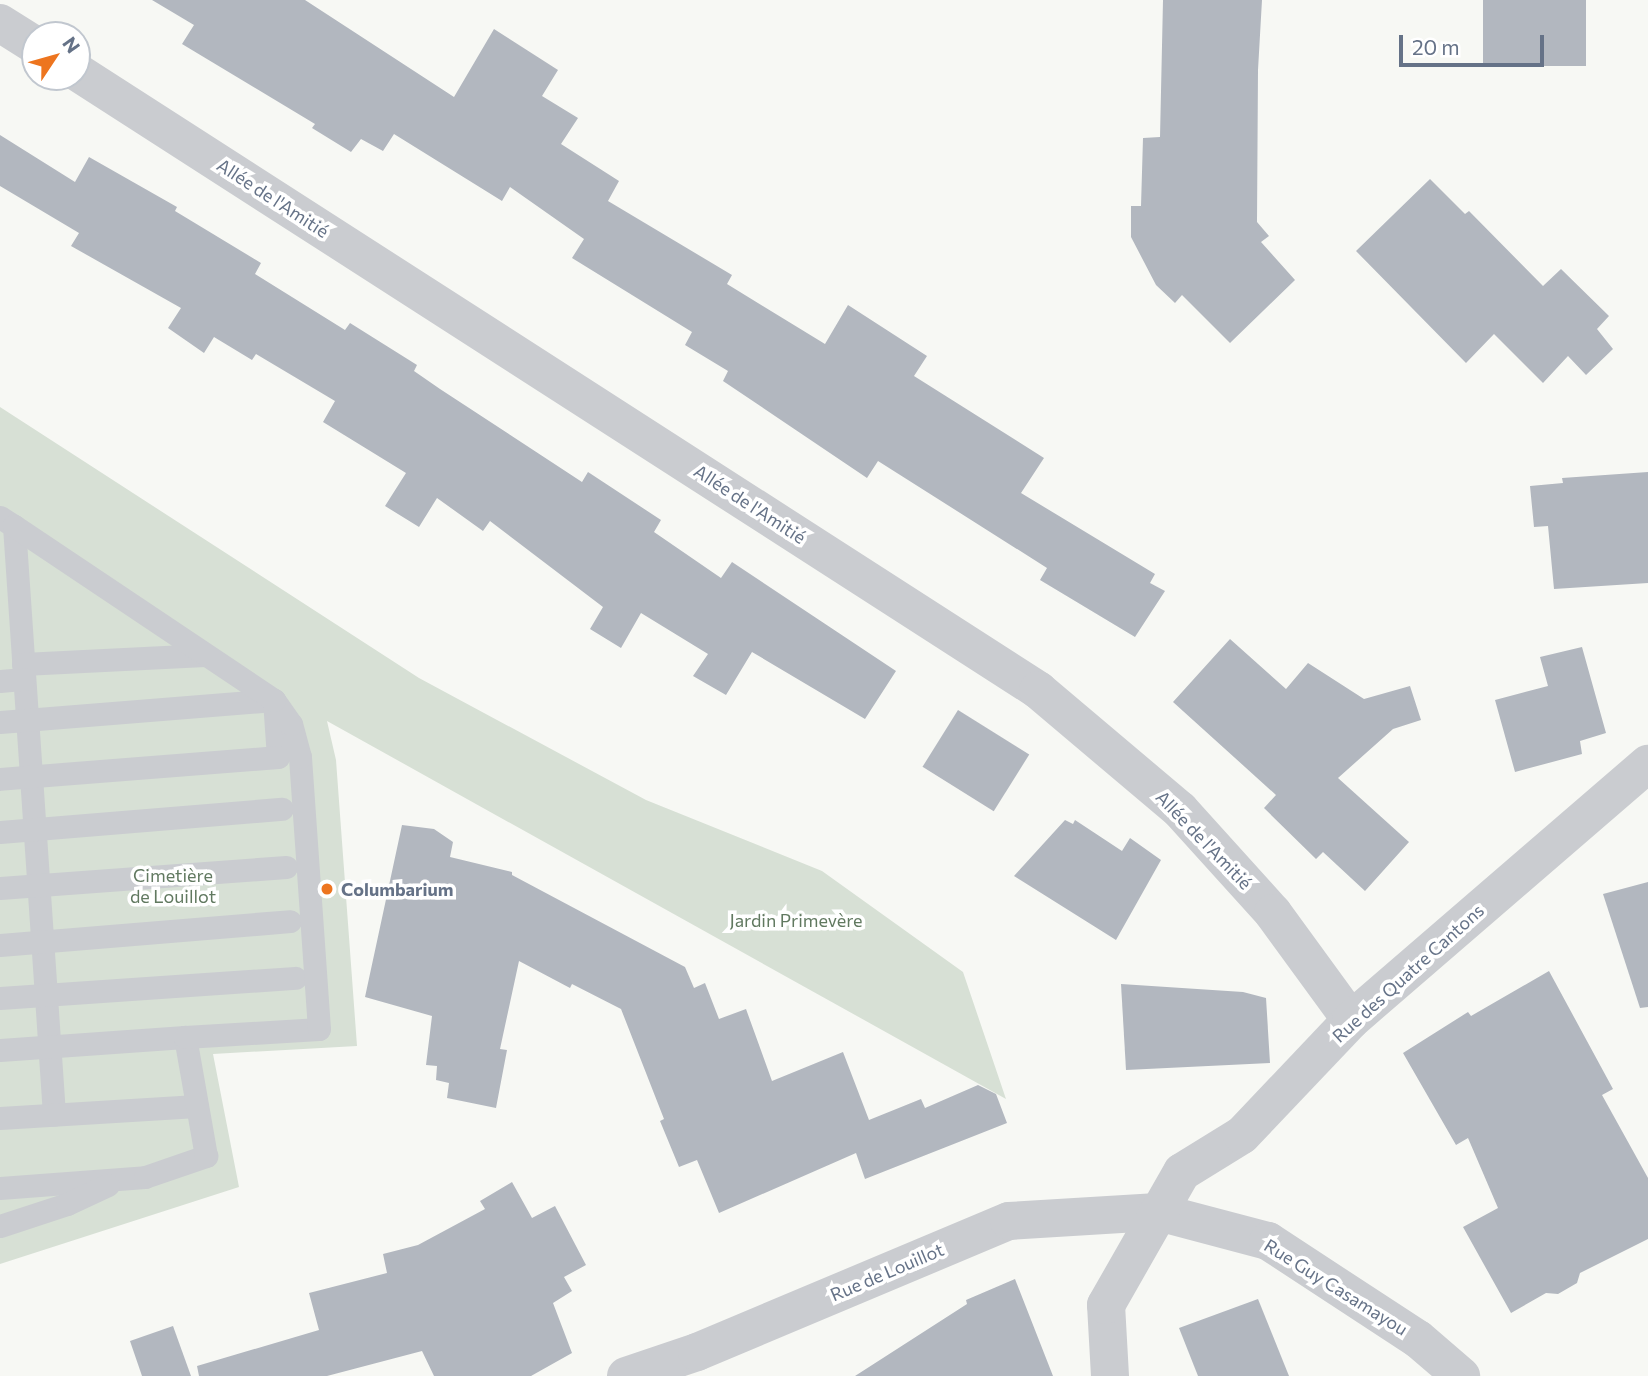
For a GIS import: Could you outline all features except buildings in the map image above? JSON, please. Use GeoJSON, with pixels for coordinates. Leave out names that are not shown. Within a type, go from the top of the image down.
{"type":"FeatureCollection","features":[{"type":"Feature","properties":{"kind":"street"},"geometry":{"type":"LineString","coordinates":[[0,23],[21,36]]}},
{"type":"Feature","properties":{"kind":"street","name":"Allée de l'Amitié"},"geometry":{"type":"LineString","coordinates":[[91,81],[1038,690],[1180,810],[1273,912],[1351,1020]]}},
{"type":"Feature","properties":{"kind":"street","name":"Rue des Quatre Cantons"},"geometry":{"type":"LineString","coordinates":[[1110,1376],[1106,1305],[1182,1172],[1242,1135],[1351,1020],[1648,764]]}},
{"type":"Feature","properties":{"kind":"street","name":"Rue de Louillot"},"geometry":{"type":"LineString","coordinates":[[626,1376],[697,1352],[1009,1221],[1158,1212]]}},
{"type":"Feature","properties":{"kind":"street","name":"Rue Guy Casamayou"},"geometry":{"type":"LineString","coordinates":[[1158,1212],[1268,1241],[1418,1339],[1461,1376]]}},
{"type":"Feature","properties":{"kind":"lane"},"geometry":{"type":"LineString","coordinates":[[7,530],[10,633],[24,671],[54,1115]]}},
{"type":"Feature","properties":{"kind":"lane"},"geometry":{"type":"LineString","coordinates":[[0,1050],[319,1029],[300,757],[291,724],[274,700],[7,530]]}},
{"type":"Feature","properties":{"kind":"lane"},"geometry":{"type":"LineString","coordinates":[[0,681],[24,671],[205,655]]}},
{"type":"Feature","properties":{"kind":"lane"},"geometry":{"type":"LineString","coordinates":[[0,722],[274,700]]}},
{"type":"Feature","properties":{"kind":"lane"},"geometry":{"type":"LineString","coordinates":[[0,779],[278,757],[274,700]]}},
{"type":"Feature","properties":{"kind":"lane"},"geometry":{"type":"LineString","coordinates":[[0,832],[282,809]]}},
{"type":"Feature","properties":{"kind":"lane"},"geometry":{"type":"LineString","coordinates":[[0,887],[286,867]]}},
{"type":"Feature","properties":{"kind":"lane"},"geometry":{"type":"LineString","coordinates":[[0,945],[290,921]]}},
{"type":"Feature","properties":{"kind":"lane"},"geometry":{"type":"LineString","coordinates":[[0,998],[295,978]]}},
{"type":"Feature","properties":{"kind":"lane"},"geometry":{"type":"LineString","coordinates":[[0,1188],[145,1177],[206,1156],[185,1037]]}},
{"type":"Feature","properties":{"kind":"lane"},"geometry":{"type":"LineString","coordinates":[[0,1118],[198,1106]]}},
{"type":"Feature","properties":{"kind":"lane"},"geometry":{"type":"LineString","coordinates":[[0,1226],[67,1204],[121,1179]]}},
{"type":"Feature","properties":{"kind":"green space","name":"Cimetière de Louillot"},"geometry":{"type":"Polygon","coordinates":[[[0,407],[419,678],[646,800],[822,871],[963,972],[1006,1099],[327,721],[336,760],[357,1046],[213,1054],[239,1187],[0,1264],[0,407]]]}},
{"type":"Feature","properties":{"kind":"place","name":"Columbarium"},"geometry":{"type":"Point","coordinates":[327,889]}},
{"type":"Feature","properties":{"kind":"park label","name":"Jardin Primevère"},"geometry":{"type":"Point","coordinates":[796,920]}}]}
